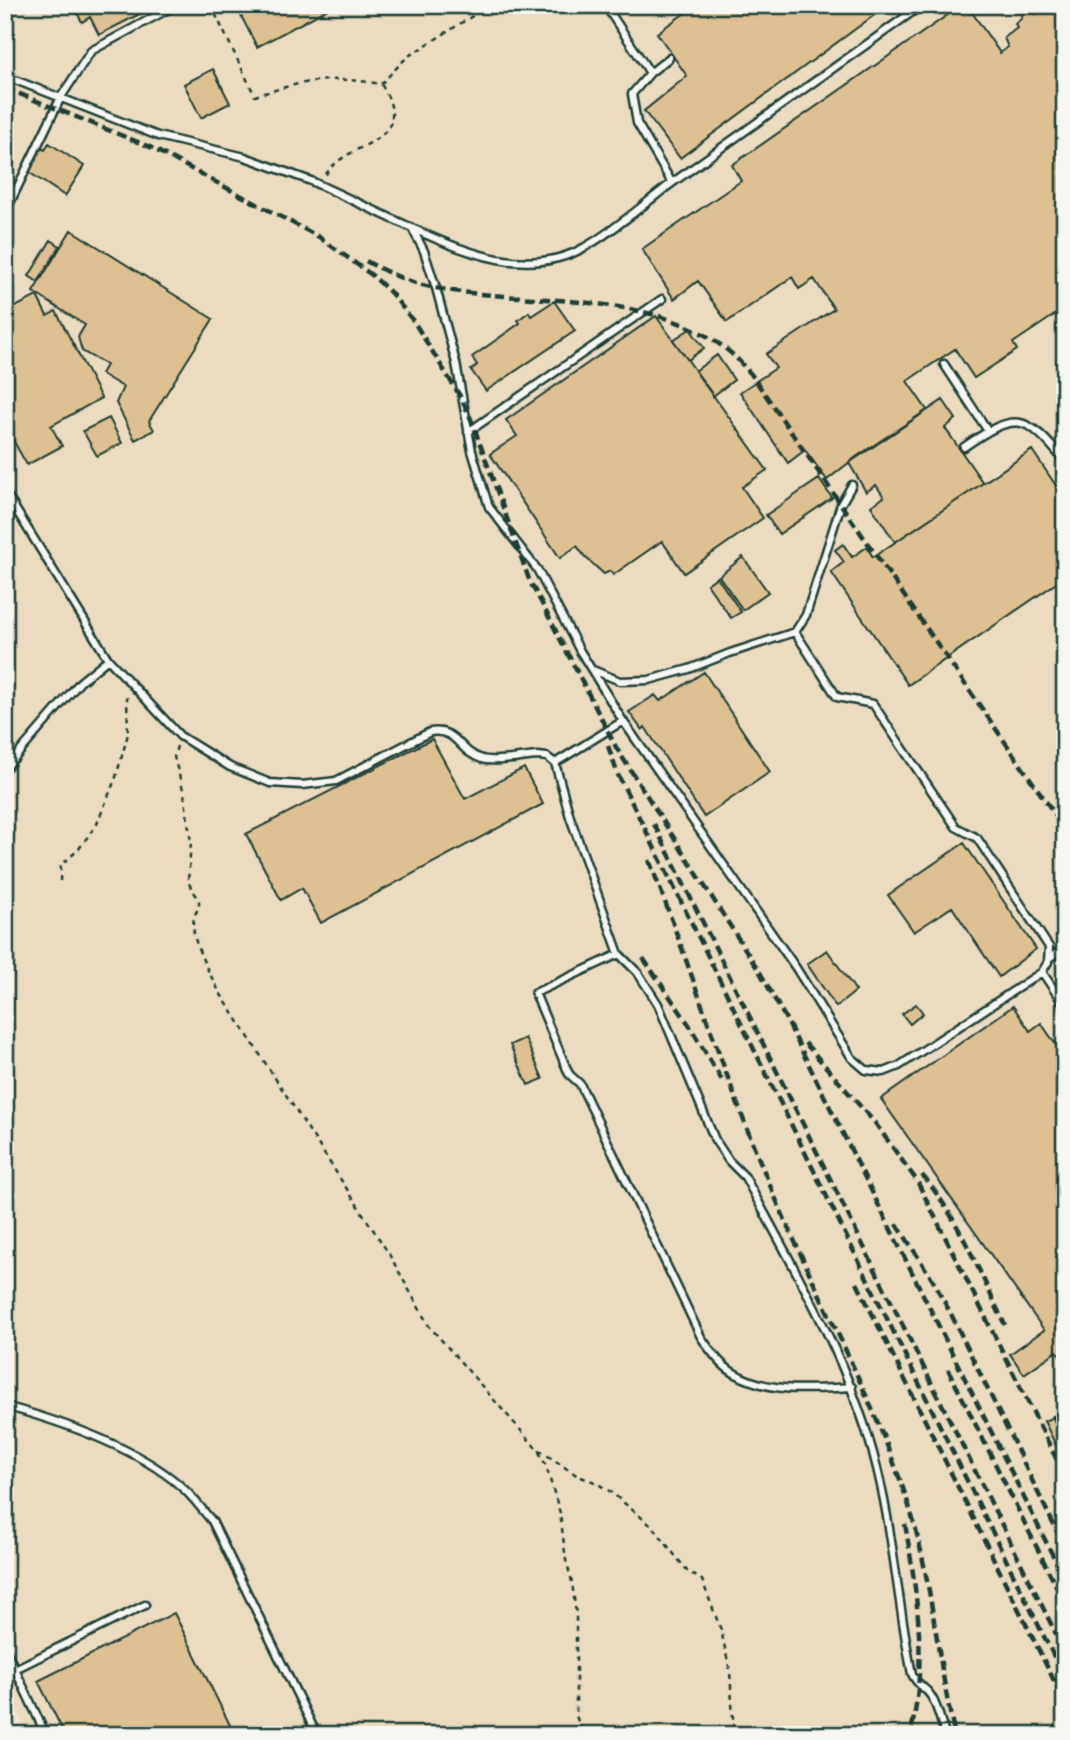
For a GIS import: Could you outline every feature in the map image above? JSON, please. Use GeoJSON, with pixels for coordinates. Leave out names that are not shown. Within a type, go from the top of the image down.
{"type":"FeatureCollection","features":[{"type":"Feature","properties":{"kind":"lane"},"geometry":{"type":"LineString","coordinates":[[5,213],[61,97],[91,51],[176,5]]}},
{"type":"Feature","properties":{"kind":"lane"},"geometry":{"type":"LineString","coordinates":[[606,5],[650,73]]}},
{"type":"Feature","properties":{"kind":"lane"},"geometry":{"type":"LineString","coordinates":[[5,76],[158,136],[245,157],[320,185],[450,246],[511,261],[548,261],[584,248],[922,5]]}},
{"type":"Feature","properties":{"kind":"lane"},"geometry":{"type":"LineString","coordinates":[[669,58],[650,73],[632,94],[637,122],[672,183]]}},
{"type":"Feature","properties":{"kind":"lane"},"geometry":{"type":"LineString","coordinates":[[412,228],[424,251],[448,329],[468,432],[489,507],[537,569],[591,670],[623,721],[796,968],[852,1058],[866,1070],[884,1072],[899,1066],[1042,972],[1049,958],[1049,947],[1043,934],[977,838],[956,827],[873,704],[837,697],[795,632]]}},
{"type":"Feature","properties":{"kind":"lane"},"geometry":{"type":"LineString","coordinates":[[468,432],[662,299]]}},
{"type":"Feature","properties":{"kind":"lane"},"geometry":{"type":"LineString","coordinates":[[944,364],[988,431]]}},
{"type":"Feature","properties":{"kind":"lane"},"geometry":{"type":"LineString","coordinates":[[964,447],[1006,421],[1028,423],[1065,462]]}},
{"type":"Feature","properties":{"kind":"lane"},"geometry":{"type":"LineString","coordinates":[[591,670],[620,681],[649,680],[795,632],[806,615],[841,504],[852,485]]}},
{"type":"Feature","properties":{"kind":"lane"},"geometry":{"type":"LineString","coordinates":[[5,492],[108,659],[180,736],[230,767],[270,783],[302,785],[336,781],[430,732],[442,730],[453,737],[470,755],[485,761],[547,757],[555,763],[570,817],[619,954],[638,973],[658,1004],[715,1140],[729,1161],[745,1177],[816,1306],[852,1387],[882,1493],[912,1674],[918,1685],[929,1693],[938,1710],[945,1735]]}},
{"type":"Feature","properties":{"kind":"lane"},"geometry":{"type":"LineString","coordinates":[[5,769],[80,682],[108,659]]}},
{"type":"Feature","properties":{"kind":"lane"},"geometry":{"type":"LineString","coordinates":[[555,763],[623,721]]}},
{"type":"Feature","properties":{"kind":"lane"},"geometry":{"type":"LineString","coordinates":[[1049,958],[1065,948]]}},
{"type":"Feature","properties":{"kind":"lane"},"geometry":{"type":"LineString","coordinates":[[619,954],[535,993],[569,1074],[580,1084],[701,1337],[717,1359],[732,1373],[761,1385],[799,1390],[852,1387]]}},
{"type":"Feature","properties":{"kind":"lane"},"geometry":{"type":"LineString","coordinates":[[1042,972],[1065,1006]]}},
{"type":"Feature","properties":{"kind":"lane"},"geometry":{"type":"LineString","coordinates":[[5,1406],[46,1417],[103,1440],[158,1469],[187,1492],[212,1521],[317,1735]]}},
{"type":"Feature","properties":{"kind":"lane"},"geometry":{"type":"LineString","coordinates":[[15,1670],[145,1605]]}},
{"type":"Feature","properties":{"kind":"lane"},"geometry":{"type":"LineString","coordinates":[[5,1648],[46,1735]]}},
{"type":"Feature","properties":{"kind":"path"},"geometry":{"type":"LineString","coordinates":[[211,5],[255,96],[318,79],[345,79],[381,84]]}},
{"type":"Feature","properties":{"kind":"path"},"geometry":{"type":"LineString","coordinates":[[381,84],[407,57],[490,5]]}},
{"type":"Feature","properties":{"kind":"path"},"geometry":{"type":"LineString","coordinates":[[320,185],[331,165],[383,137],[391,119],[389,98],[381,84]]}},
{"type":"Feature","properties":{"kind":"path"},"geometry":{"type":"LineString","coordinates":[[60,881],[61,865],[78,850],[97,824],[116,777],[128,734],[124,676]]}},
{"type":"Feature","properties":{"kind":"path"},"geometry":{"type":"LineString","coordinates":[[180,736],[174,757],[184,793],[191,842],[188,882],[199,900],[199,908],[194,913],[192,923],[206,965],[220,993],[389,1254],[429,1326],[538,1450],[578,1476],[611,1492],[654,1528],[687,1571],[702,1580],[721,1630],[730,1671],[734,1735]]}},
{"type":"Feature","properties":{"kind":"path"},"geometry":{"type":"LineString","coordinates":[[538,1450],[560,1513],[566,1560],[572,1582],[576,1614],[576,1715],[582,1735]]}},
{"type":"Feature","properties":{"kind":"shaded area"},"geometry":{"type":"Polygon","coordinates":[[[5,5],[1065,5],[1065,1735],[28,1735],[5,1683],[5,5]]]}},
{"type":"Feature","properties":{"kind":"building"},"geometry":{"type":"Polygon","coordinates":[[[73,5],[157,5],[99,35],[90,17],[82,22],[73,5]]]}},
{"type":"Feature","properties":{"kind":"building"},"geometry":{"type":"Polygon","coordinates":[[[247,5],[324,5],[326,10],[257,47],[238,10],[247,5]]]}},
{"type":"Feature","properties":{"kind":"building"},"geometry":{"type":"Polygon","coordinates":[[[696,5],[888,5],[680,158],[644,111],[687,76],[657,33],[696,5]]]}},
{"type":"Feature","properties":{"kind":"building"},"geometry":{"type":"Polygon","coordinates":[[[962,5],[967,5],[1000,53],[1008,47],[1004,38],[1017,28],[1015,24],[1022,18],[1020,12],[1030,6],[1036,14],[1043,9],[1040,5],[1065,5],[1065,308],[1013,343],[1017,350],[974,378],[955,349],[907,381],[927,410],[856,457],[827,480],[805,450],[788,463],[740,392],[776,368],[766,354],[834,309],[814,279],[799,289],[792,277],[727,322],[698,281],[674,299],[642,249],[741,181],[732,165],[962,5]]]}},
{"type":"Feature","properties":{"kind":"building"},"geometry":{"type":"Polygon","coordinates":[[[213,69],[230,103],[201,118],[184,84],[213,69]]]}},
{"type":"Feature","properties":{"kind":"building"},"geometry":{"type":"Polygon","coordinates":[[[49,143],[84,166],[65,196],[27,171],[41,148],[45,150],[49,143]]]}},
{"type":"Feature","properties":{"kind":"building"},"geometry":{"type":"Polygon","coordinates":[[[71,230],[213,319],[149,421],[154,430],[135,440],[116,403],[123,387],[101,374],[106,365],[82,351],[78,337],[85,325],[33,292],[71,230]]]}},
{"type":"Feature","properties":{"kind":"building"},"geometry":{"type":"Polygon","coordinates":[[[51,240],[60,246],[38,282],[29,276],[51,240]]]}},
{"type":"Feature","properties":{"kind":"building"},"geometry":{"type":"Polygon","coordinates":[[[37,296],[47,316],[56,311],[101,398],[51,426],[62,446],[27,465],[5,426],[5,312],[37,296]]]}},
{"type":"Feature","properties":{"kind":"building"},"geometry":{"type":"Polygon","coordinates":[[[554,301],[575,331],[486,391],[471,370],[477,365],[472,357],[520,323],[518,320],[529,312],[531,316],[554,301]]]}},
{"type":"Feature","properties":{"kind":"building"},"geometry":{"type":"Polygon","coordinates":[[[656,316],[767,470],[742,487],[763,518],[684,573],[662,541],[613,575],[610,571],[604,574],[577,546],[560,558],[490,454],[517,436],[506,420],[656,316]]]}},
{"type":"Feature","properties":{"kind":"building"},"geometry":{"type":"Polygon","coordinates":[[[690,329],[704,348],[688,360],[673,340],[690,329]]]}},
{"type":"Feature","properties":{"kind":"building"},"geometry":{"type":"Polygon","coordinates":[[[717,355],[734,380],[713,396],[695,371],[717,355]]]}},
{"type":"Feature","properties":{"kind":"building"},"geometry":{"type":"Polygon","coordinates":[[[943,400],[956,419],[945,428],[983,483],[895,542],[871,506],[884,497],[876,485],[866,492],[849,463],[943,400]]]}},
{"type":"Feature","properties":{"kind":"building"},"geometry":{"type":"Polygon","coordinates":[[[109,418],[122,443],[97,456],[83,431],[109,418]]]}},
{"type":"Feature","properties":{"kind":"building"},"geometry":{"type":"Polygon","coordinates":[[[1032,450],[1065,499],[1065,577],[908,685],[831,572],[844,562],[835,550],[843,544],[852,557],[867,547],[873,557],[1032,450]]]}},
{"type":"Feature","properties":{"kind":"building"},"geometry":{"type":"Polygon","coordinates":[[[819,479],[832,498],[779,534],[766,515],[819,479]]]}},
{"type":"Feature","properties":{"kind":"building"},"geometry":{"type":"Polygon","coordinates":[[[743,557],[768,592],[743,610],[719,576],[743,557]]]}},
{"type":"Feature","properties":{"kind":"building"},"geometry":{"type":"Polygon","coordinates":[[[717,577],[741,612],[731,618],[707,584],[717,577]]]}},
{"type":"Feature","properties":{"kind":"building"},"geometry":{"type":"Polygon","coordinates":[[[704,672],[770,772],[704,817],[645,727],[642,730],[629,712],[655,695],[660,701],[704,672]]]}},
{"type":"Feature","properties":{"kind":"building"},"geometry":{"type":"Polygon","coordinates":[[[432,739],[465,799],[524,768],[543,804],[321,923],[302,888],[281,900],[246,834],[432,739]]]}},
{"type":"Feature","properties":{"kind":"building"},"geometry":{"type":"Polygon","coordinates":[[[964,843],[1036,949],[999,977],[952,907],[914,932],[888,895],[964,843]]]}},
{"type":"Feature","properties":{"kind":"building"},"geometry":{"type":"Polygon","coordinates":[[[827,950],[856,991],[836,1007],[807,964],[827,950]]]}},
{"type":"Feature","properties":{"kind":"building"},"geometry":{"type":"Polygon","coordinates":[[[916,1004],[923,1013],[910,1024],[902,1014],[916,1004]]]}},
{"type":"Feature","properties":{"kind":"building"},"geometry":{"type":"Polygon","coordinates":[[[1013,1006],[1030,1031],[1041,1023],[1065,1058],[1065,1362],[1057,1351],[1024,1374],[1010,1354],[1044,1330],[881,1099],[1013,1006]]]}},
{"type":"Feature","properties":{"kind":"building"},"geometry":{"type":"Polygon","coordinates":[[[525,1038],[543,1079],[528,1085],[510,1045],[525,1038]]]}},
{"type":"Feature","properties":{"kind":"building"},"geometry":{"type":"Polygon","coordinates":[[[1058,1415],[1065,1427],[1065,1464],[1044,1421],[1058,1415]]]}},
{"type":"Feature","properties":{"kind":"building"},"geometry":{"type":"Polygon","coordinates":[[[174,1613],[235,1735],[65,1735],[38,1681],[174,1613]]]}},
{"type":"Feature","properties":{"kind":"railway"},"geometry":{"type":"LineString","coordinates":[[5,88],[150,147],[319,237],[373,276],[391,293],[414,322],[460,396],[471,419],[530,582],[617,749],[761,974],[788,1023],[1065,1580]]}},
{"type":"Feature","properties":{"kind":"railway"},"geometry":{"type":"LineString","coordinates":[[366,261],[399,277],[435,288],[631,309],[668,319],[703,334],[733,355],[751,374],[1065,829]]}},
{"type":"Feature","properties":{"kind":"railway"},"geometry":{"type":"LineString","coordinates":[[608,746],[618,775],[1065,1679]]}},
{"type":"Feature","properties":{"kind":"railway"},"geometry":{"type":"LineString","coordinates":[[654,824],[1065,1652]]}},
{"type":"Feature","properties":{"kind":"railway"},"geometry":{"type":"LineString","coordinates":[[649,860],[758,1156],[861,1383],[906,1497],[928,1585],[955,1735]]}},
{"type":"Feature","properties":{"kind":"railway"},"geometry":{"type":"LineString","coordinates":[[643,958],[688,1023],[723,1082]]}},
{"type":"Feature","properties":{"kind":"railway"},"geometry":{"type":"LineString","coordinates":[[805,1043],[875,1123],[917,1181],[1065,1476]]}},
{"type":"Feature","properties":{"kind":"railway"},"geometry":{"type":"LineString","coordinates":[[922,1175],[958,1228],[1005,1325]]}},
{"type":"Feature","properties":{"kind":"railway"},"geometry":{"type":"LineString","coordinates":[[897,1224],[952,1316],[1065,1548]]}},
{"type":"Feature","properties":{"kind":"railway"},"geometry":{"type":"LineString","coordinates":[[857,1283],[1065,1703]]}},
{"type":"Feature","properties":{"kind":"railway"},"geometry":{"type":"LineString","coordinates":[[948,1369],[1065,1604]]}},
{"type":"Feature","properties":{"kind":"railway"},"geometry":{"type":"LineString","coordinates":[[1053,1415],[1065,1440]]}},
{"type":"Feature","properties":{"kind":"railway"},"geometry":{"type":"LineString","coordinates":[[905,1524],[919,1629],[918,1682],[910,1735]]}}]}
